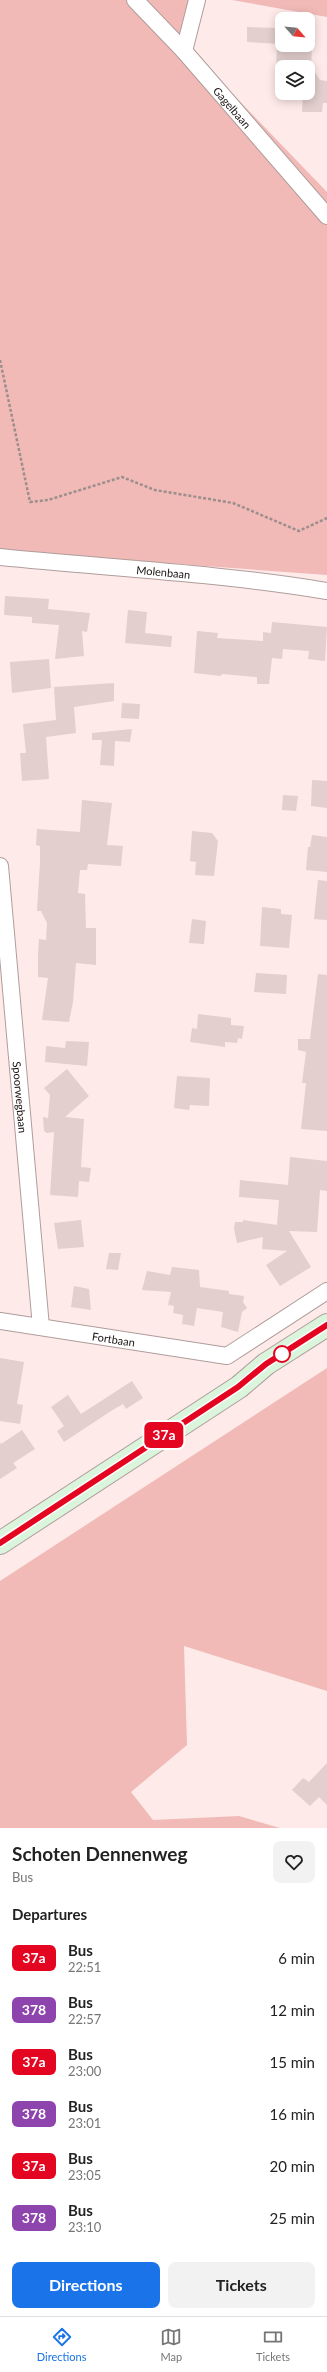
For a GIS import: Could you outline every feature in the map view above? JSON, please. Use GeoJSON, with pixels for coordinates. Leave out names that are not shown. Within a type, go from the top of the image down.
{"type":"FeatureCollection","features":[{"type":"Feature","properties":{"kind":"main road"},"geometry":{"type":"LineString","coordinates":[[0,1543],[232,1391],[266,1364],[327,1326]]}},
{"type":"Feature","properties":{"kind":"street","name":"Gagelbaan"},"geometry":{"type":"LineString","coordinates":[[135,0],[184,51],[327,216]]}},
{"type":"Feature","properties":{"kind":"street"},"geometry":{"type":"LineString","coordinates":[[184,51],[197,0]]}},
{"type":"Feature","properties":{"kind":"street","name":"Molenbaan"},"geometry":{"type":"LineString","coordinates":[[0,557],[134,570],[214,575],[327,592]]}},
{"type":"Feature","properties":{"kind":"street","name":"Spoorwegbaan"},"geometry":{"type":"LineString","coordinates":[[0,866],[41,1327]]}},
{"type":"Feature","properties":{"kind":"street","name":"Fortbaan"},"geometry":{"type":"LineString","coordinates":[[0,1321],[227,1356],[327,1291]]}},
{"type":"Feature","properties":{"kind":"path"},"geometry":{"type":"LineString","coordinates":[[0,360],[30,502],[48,500],[122,477],[155,490],[233,503],[299,531],[327,518]]}},
{"type":"Feature","properties":{"kind":"shaded area"},"geometry":{"type":"Polygon","coordinates":[[[0,0],[199,0],[192,52],[327,192],[327,575],[0,551],[0,0]]]}},
{"type":"Feature","properties":{"kind":"shaded area"},"geometry":{"type":"Polygon","coordinates":[[[232,0],[327,0],[327,17],[315,15],[315,12],[299,12],[232,0]]]}},
{"type":"Feature","properties":{"kind":"shaded area"},"geometry":{"type":"Polygon","coordinates":[[[327,1368],[327,1691],[184,1646],[187,1745],[131,1792],[153,1820],[239,1816],[280,1828],[0,1828],[0,1581],[327,1368]]]}},
{"type":"Feature","properties":{"kind":"building"},"geometry":{"type":"Polygon","coordinates":[[[247,27],[275,28],[275,44],[247,42],[247,27]]]}},
{"type":"Feature","properties":{"kind":"building"},"geometry":{"type":"Polygon","coordinates":[[[277,52],[312,52],[311,60],[276,60],[277,52]]]}},
{"type":"Feature","properties":{"kind":"building"},"geometry":{"type":"Polygon","coordinates":[[[315,72],[320,80],[327,81],[327,103],[323,103],[322,112],[302,112],[303,100],[315,100],[315,72]]]}},
{"type":"Feature","properties":{"kind":"building"},"geometry":{"type":"Polygon","coordinates":[[[5,596],[49,599],[48,609],[90,613],[87,632],[82,631],[84,656],[55,659],[59,625],[32,623],[32,617],[4,615],[5,596]]]}},
{"type":"Feature","properties":{"kind":"building"},"geometry":{"type":"Polygon","coordinates":[[[128,610],[147,612],[145,633],[172,636],[171,647],[125,643],[128,610]]]}},
{"type":"Feature","properties":{"kind":"building"},"geometry":{"type":"Polygon","coordinates":[[[272,622],[327,627],[325,661],[308,659],[309,651],[283,649],[282,659],[272,658],[269,684],[257,684],[257,677],[222,674],[221,676],[194,673],[197,631],[218,633],[217,638],[263,641],[263,632],[271,633],[272,622]]]}},
{"type":"Feature","properties":{"kind":"building"},"geometry":{"type":"Polygon","coordinates":[[[49,659],[51,688],[12,693],[10,662],[49,659]]]}},
{"type":"Feature","properties":{"kind":"building"},"geometry":{"type":"Polygon","coordinates":[[[114,683],[114,701],[74,707],[76,733],[46,737],[49,779],[22,781],[20,753],[26,753],[23,724],[56,720],[54,687],[114,683]]]}},
{"type":"Feature","properties":{"kind":"building"},"geometry":{"type":"Polygon","coordinates":[[[122,703],[140,704],[139,719],[121,718],[122,703]]]}},
{"type":"Feature","properties":{"kind":"building"},"geometry":{"type":"Polygon","coordinates":[[[132,729],[130,742],[115,741],[114,766],[100,765],[102,740],[92,740],[92,733],[132,729]]]}},
{"type":"Feature","properties":{"kind":"building"},"geometry":{"type":"Polygon","coordinates":[[[312,780],[327,781],[327,808],[311,806],[312,780]]]}},
{"type":"Feature","properties":{"kind":"building"},"geometry":{"type":"Polygon","coordinates":[[[283,795],[298,796],[296,811],[282,810],[283,795]]]}},
{"type":"Feature","properties":{"kind":"building"},"geometry":{"type":"Polygon","coordinates":[[[82,800],[112,803],[107,845],[123,846],[121,866],[88,864],[87,870],[80,870],[78,893],[85,894],[86,928],[96,928],[96,965],[76,963],[73,1002],[69,1022],[42,1020],[48,978],[38,977],[38,954],[39,939],[46,940],[47,923],[41,911],[37,911],[40,846],[36,845],[37,829],[80,832],[82,800]]]}},
{"type":"Feature","properties":{"kind":"building"},"geometry":{"type":"Polygon","coordinates":[[[192,831],[212,833],[218,841],[214,876],[195,875],[196,862],[190,861],[192,831]]]}},
{"type":"Feature","properties":{"kind":"building"},"geometry":{"type":"Polygon","coordinates":[[[312,835],[327,837],[327,872],[306,870],[308,847],[310,847],[312,835]]]}},
{"type":"Feature","properties":{"kind":"building"},"geometry":{"type":"Polygon","coordinates":[[[318,880],[327,881],[327,920],[314,919],[318,880]]]}},
{"type":"Feature","properties":{"kind":"building"},"geometry":{"type":"Polygon","coordinates":[[[262,907],[281,909],[281,914],[292,915],[289,948],[260,946],[262,907]]]}},
{"type":"Feature","properties":{"kind":"building"},"geometry":{"type":"Polygon","coordinates":[[[192,919],[206,921],[204,944],[189,943],[192,919]]]}},
{"type":"Feature","properties":{"kind":"building"},"geometry":{"type":"Polygon","coordinates":[[[256,973],[287,975],[286,994],[254,992],[256,973]]]}},
{"type":"Feature","properties":{"kind":"building"},"geometry":{"type":"Polygon","coordinates":[[[318,974],[327,975],[327,1131],[301,1129],[306,1083],[302,1083],[306,1052],[298,1050],[298,1039],[310,1039],[318,974]]]}},
{"type":"Feature","properties":{"kind":"building"},"geometry":{"type":"Polygon","coordinates":[[[198,1014],[231,1018],[231,1025],[244,1026],[242,1039],[238,1038],[237,1043],[225,1042],[225,1047],[190,1042],[192,1028],[197,1029],[198,1014]]]}},
{"type":"Feature","properties":{"kind":"building"},"geometry":{"type":"Polygon","coordinates":[[[66,1041],[89,1042],[87,1066],[45,1062],[46,1046],[65,1048],[66,1041]]]}},
{"type":"Feature","properties":{"kind":"building"},"geometry":{"type":"Polygon","coordinates":[[[67,1069],[89,1096],[65,1117],[84,1119],[81,1167],[91,1168],[89,1182],[79,1181],[78,1197],[50,1195],[54,1132],[47,1133],[44,1131],[43,1117],[48,1118],[50,1095],[44,1088],[67,1069]]]}},
{"type":"Feature","properties":{"kind":"building"},"geometry":{"type":"Polygon","coordinates":[[[177,1076],[210,1078],[209,1106],[190,1105],[189,1110],[174,1108],[177,1076]]]}},
{"type":"Feature","properties":{"kind":"building"},"geometry":{"type":"Polygon","coordinates":[[[290,1157],[327,1161],[327,1191],[320,1190],[317,1232],[289,1231],[311,1267],[280,1286],[266,1265],[287,1251],[262,1249],[263,1237],[237,1243],[234,1229],[235,1222],[243,1222],[243,1220],[277,1225],[279,1200],[239,1197],[240,1180],[288,1185],[290,1157]]]}},
{"type":"Feature","properties":{"kind":"building"},"geometry":{"type":"Polygon","coordinates":[[[81,1220],[84,1247],[58,1249],[54,1223],[81,1220]]]}},
{"type":"Feature","properties":{"kind":"building"},"geometry":{"type":"Polygon","coordinates":[[[109,1253],[121,1253],[118,1270],[106,1269],[109,1253]]]}},
{"type":"Feature","properties":{"kind":"building"},"geometry":{"type":"Polygon","coordinates":[[[172,1267],[199,1270],[200,1287],[229,1291],[229,1294],[244,1296],[243,1302],[247,1308],[242,1312],[238,1332],[221,1327],[223,1312],[197,1308],[194,1326],[182,1324],[183,1315],[173,1313],[174,1306],[168,1305],[171,1292],[142,1290],[147,1271],[170,1275],[172,1267]]]}},
{"type":"Feature","properties":{"kind":"building"},"geometry":{"type":"Polygon","coordinates":[[[74,1286],[89,1289],[91,1310],[71,1307],[74,1286]]]}},
{"type":"Feature","properties":{"kind":"building"},"geometry":{"type":"Polygon","coordinates":[[[0,1358],[24,1362],[17,1404],[23,1405],[20,1424],[0,1421],[0,1358]]]}},
{"type":"Feature","properties":{"kind":"building"},"geometry":{"type":"Polygon","coordinates":[[[132,1381],[143,1398],[126,1409],[123,1404],[64,1442],[57,1431],[64,1426],[51,1407],[68,1395],[81,1414],[132,1381]]]}},
{"type":"Feature","properties":{"kind":"building"},"geometry":{"type":"Polygon","coordinates":[[[22,1430],[35,1449],[13,1463],[17,1468],[0,1479],[0,1442],[1,1444],[22,1430]]]}},
{"type":"Feature","properties":{"kind":"building"},"geometry":{"type":"Polygon","coordinates":[[[327,1763],[327,1805],[319,1797],[310,1806],[292,1790],[303,1778],[309,1782],[327,1763]]]}},
{"type":"Feature","properties":{"kind":"bus line","name":"37a"},"geometry":{"type":"LineString","coordinates":[[0,1543],[238,1387],[266,1364],[327,1325]]}}]}
